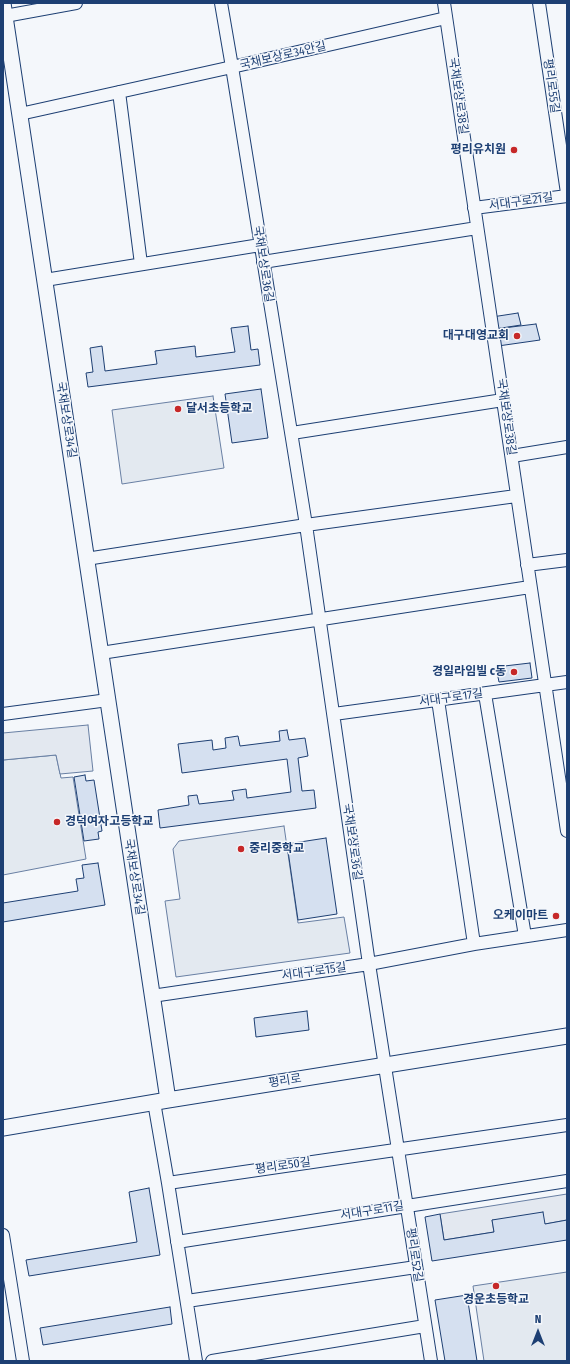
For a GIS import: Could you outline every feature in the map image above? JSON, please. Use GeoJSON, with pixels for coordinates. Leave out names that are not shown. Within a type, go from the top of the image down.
{"type":"FeatureCollection","features":[{"type":"Feature","properties":{"kind":"main road","name":"국채보상로34길"},"geometry":{"type":"LineString","coordinates":[[4,10],[152,996],[161,1101]]}},
{"type":"Feature","properties":{"kind":"main road","name":"평리로"},"geometry":{"type":"LineString","coordinates":[[3,1128],[161,1101],[567,1036]]}},
{"type":"Feature","properties":{"kind":"street"},"geometry":{"type":"LineString","coordinates":[[4,10],[76,3]]}},
{"type":"Feature","properties":{"kind":"street","name":"국채보상로36길"},"geometry":{"type":"LineString","coordinates":[[221,3],[292,433],[385,1065]]}},
{"type":"Feature","properties":{"kind":"street","name":"국채보상로38길"},"geometry":{"type":"LineString","coordinates":[[444,3],[512,456],[526,565],[567,831]]}},
{"type":"Feature","properties":{"kind":"street","name":"평리로55길"},"geometry":{"type":"LineString","coordinates":[[539,3],[567,193]]}},
{"type":"Feature","properties":{"kind":"street","name":"국채보상로34안길"},"geometry":{"type":"LineString","coordinates":[[20,114],[232,68],[446,18]]}},
{"type":"Feature","properties":{"kind":"street"},"geometry":{"type":"LineString","coordinates":[[119,92],[140,264]]}},
{"type":"Feature","properties":{"kind":"street","name":"서대구로21길"},"geometry":{"type":"LineString","coordinates":[[474,208],[567,196]]}},
{"type":"Feature","properties":{"kind":"street"},"geometry":{"type":"LineString","coordinates":[[263,262],[477,228]]}},
{"type":"Feature","properties":{"kind":"street"},"geometry":{"type":"LineString","coordinates":[[45,280],[260,245]]}},
{"type":"Feature","properties":{"kind":"street"},"geometry":{"type":"LineString","coordinates":[[292,433],[503,400]]}},
{"type":"Feature","properties":{"kind":"street"},"geometry":{"type":"LineString","coordinates":[[512,456],[567,447]]}},
{"type":"Feature","properties":{"kind":"street"},"geometry":{"type":"LineString","coordinates":[[86,559],[306,525],[516,496]]}},
{"type":"Feature","properties":{"kind":"street"},"geometry":{"type":"LineString","coordinates":[[526,565],[567,560]]}},
{"type":"Feature","properties":{"kind":"street"},"geometry":{"type":"LineString","coordinates":[[101,653],[530,587]]}},
{"type":"Feature","properties":{"kind":"street","name":"서대구로17길"},"geometry":{"type":"LineString","coordinates":[[334,714],[567,682]]}},
{"type":"Feature","properties":{"kind":"street"},"geometry":{"type":"LineString","coordinates":[[485,694],[525,936]]}},
{"type":"Feature","properties":{"kind":"street"},"geometry":{"type":"LineString","coordinates":[[3,714],[108,700]]}},
{"type":"Feature","properties":{"kind":"street"},"geometry":{"type":"LineString","coordinates":[[438,700],[474,944]]}},
{"type":"Feature","properties":{"kind":"street","name":"서대구로15길"},"geometry":{"type":"LineString","coordinates":[[152,996],[369,964],[474,944],[567,930]]}},
{"type":"Feature","properties":{"kind":"street","name":"평리로52길"},"geometry":{"type":"LineString","coordinates":[[385,1065],[431,1361]]}},
{"type":"Feature","properties":{"kind":"street"},"geometry":{"type":"LineString","coordinates":[[161,1101],[168,1183],[196,1361]]}},
{"type":"Feature","properties":{"kind":"street"},"geometry":{"type":"LineString","coordinates":[[398,1149],[567,1124]]}},
{"type":"Feature","properties":{"kind":"street","name":"평리로50길"},"geometry":{"type":"LineString","coordinates":[[168,1183],[398,1149]]}},
{"type":"Feature","properties":{"kind":"street","name":"서대구로11길"},"geometry":{"type":"LineString","coordinates":[[177,1242],[567,1181]]}},
{"type":"Feature","properties":{"kind":"street"},"geometry":{"type":"LineString","coordinates":[[3,1235],[23,1361]]}},
{"type":"Feature","properties":{"kind":"street"},"geometry":{"type":"LineString","coordinates":[[187,1301],[416,1267]]}},
{"type":"Feature","properties":{"kind":"street"},"geometry":{"type":"LineString","coordinates":[[212,1361],[425,1326]]}},
{"type":"Feature","properties":{"kind":"shaded area"},"geometry":{"type":"Polygon","coordinates":[[[213,396],[224,468],[122,484],[112,410],[213,396]]]}},
{"type":"Feature","properties":{"kind":"shaded area"},"geometry":{"type":"Polygon","coordinates":[[[88,725],[93,771],[60,774],[56,755],[3,760],[3,733],[88,725]]]}},
{"type":"Feature","properties":{"kind":"shaded area"},"geometry":{"type":"Polygon","coordinates":[[[56,755],[61,778],[73,777],[86,859],[3,875],[3,760],[56,755]]]}},
{"type":"Feature","properties":{"kind":"shaded area"},"geometry":{"type":"Polygon","coordinates":[[[284,826],[298,923],[344,917],[350,953],[176,977],[165,901],[180,899],[173,849],[179,841],[284,826]]]}},
{"type":"Feature","properties":{"kind":"shaded area"},"geometry":{"type":"Polygon","coordinates":[[[567,1194],[567,1220],[545,1224],[492,1220],[494,1232],[444,1240],[440,1214],[567,1194]]]}},
{"type":"Feature","properties":{"kind":"shaded area"},"geometry":{"type":"Polygon","coordinates":[[[567,1272],[567,1361],[484,1361],[473,1286],[567,1272]]]}},
{"type":"Feature","properties":{"kind":"building"},"geometry":{"type":"Polygon","coordinates":[[[518,313],[521,325],[495,329],[492,317],[518,313]]]}},
{"type":"Feature","properties":{"kind":"building","name":"대구대영교회"},"geometry":{"type":"Polygon","coordinates":[[[536,324],[540,340],[498,346],[495,329],[536,324]]]}},
{"type":"Feature","properties":{"kind":"building"},"geometry":{"type":"Polygon","coordinates":[[[248,326],[251,350],[258,349],[260,365],[88,387],[86,373],[93,372],[90,348],[102,346],[105,371],[157,364],[155,351],[195,346],[196,357],[235,352],[231,328],[248,326]]]}},
{"type":"Feature","properties":{"kind":"building"},"geometry":{"type":"Polygon","coordinates":[[[261,389],[268,438],[232,443],[225,394],[261,389]]]}},
{"type":"Feature","properties":{"kind":"building","name":"경일라임빌 c동"},"geometry":{"type":"Polygon","coordinates":[[[530,663],[532,678],[499,682],[496,667],[530,663]]]}},
{"type":"Feature","properties":{"kind":"building"},"geometry":{"type":"Polygon","coordinates":[[[287,730],[289,740],[305,738],[308,756],[298,758],[302,791],[314,790],[316,808],[160,828],[158,810],[189,805],[188,796],[197,795],[199,804],[234,800],[232,791],[246,789],[247,798],[291,792],[287,759],[182,773],[178,744],[212,740],[213,750],[226,748],[225,738],[238,736],[240,746],[280,741],[279,731],[287,730]]]}},
{"type":"Feature","properties":{"kind":"building"},"geometry":{"type":"Polygon","coordinates":[[[85,775],[86,781],[94,780],[102,831],[98,832],[99,839],[84,841],[74,777],[85,775]]]}},
{"type":"Feature","properties":{"kind":"building"},"geometry":{"type":"Polygon","coordinates":[[[326,838],[337,914],[298,920],[287,844],[326,838]]]}},
{"type":"Feature","properties":{"kind":"building"},"geometry":{"type":"Polygon","coordinates":[[[98,863],[105,905],[3,922],[3,903],[78,891],[76,879],[84,878],[82,865],[98,863]]]}},
{"type":"Feature","properties":{"kind":"building"},"geometry":{"type":"Polygon","coordinates":[[[307,1011],[309,1030],[256,1037],[254,1018],[307,1011]]]}},
{"type":"Feature","properties":{"kind":"building"},"geometry":{"type":"Polygon","coordinates":[[[149,1188],[160,1255],[29,1276],[26,1260],[137,1242],[129,1192],[149,1188]]]}},
{"type":"Feature","properties":{"kind":"building"},"geometry":{"type":"Polygon","coordinates":[[[543,1212],[545,1224],[567,1220],[567,1240],[432,1261],[425,1217],[440,1214],[444,1240],[494,1232],[492,1220],[543,1212]]]}},
{"type":"Feature","properties":{"kind":"building"},"geometry":{"type":"Polygon","coordinates":[[[467,1295],[477,1361],[445,1361],[435,1300],[467,1295]]]}},
{"type":"Feature","properties":{"kind":"building"},"geometry":{"type":"Polygon","coordinates":[[[170,1307],[172,1324],[43,1345],[40,1328],[170,1307]]]}},
{"type":"Feature","properties":{"kind":"place","name":"평리유치원"},"geometry":{"type":"Point","coordinates":[514,150]}},
{"type":"Feature","properties":{"kind":"place","name":"대구대영교회"},"geometry":{"type":"Point","coordinates":[517,336]}},
{"type":"Feature","properties":{"kind":"place","name":"달서초등학교"},"geometry":{"type":"Point","coordinates":[178,409]}},
{"type":"Feature","properties":{"kind":"place","name":"경일라임빌 c동"},"geometry":{"type":"Point","coordinates":[514,672]}},
{"type":"Feature","properties":{"kind":"place","name":"경덕여자고등학교"},"geometry":{"type":"Point","coordinates":[57,822]}},
{"type":"Feature","properties":{"kind":"place","name":"중리중학교"},"geometry":{"type":"Point","coordinates":[241,849]}},
{"type":"Feature","properties":{"kind":"place","name":"오케이마트"},"geometry":{"type":"Point","coordinates":[556,916]}},
{"type":"Feature","properties":{"kind":"place","name":"경운초등학교"},"geometry":{"type":"Point","coordinates":[496,1286]}}]}
